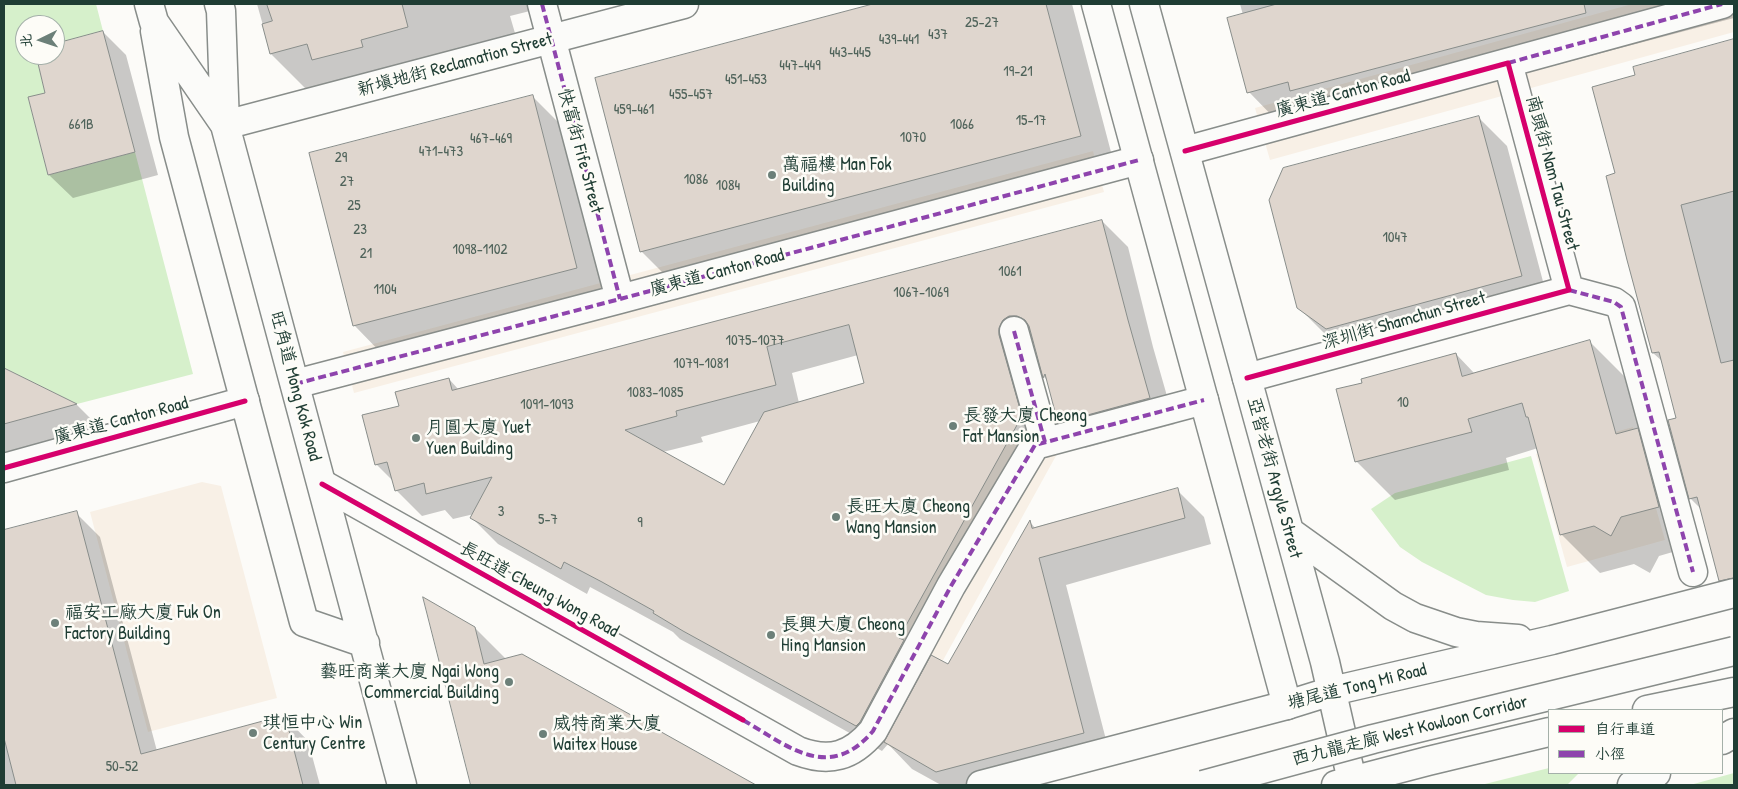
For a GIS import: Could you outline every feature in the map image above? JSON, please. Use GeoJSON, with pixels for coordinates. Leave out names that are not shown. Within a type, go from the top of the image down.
{"type":"FeatureCollection","features":[{"type":"Feature","properties":{"kind":"main road"},"geometry":{"type":"LineString","coordinates":[[219,4],[221,11],[225,125]]}},
{"type":"Feature","properties":{"kind":"main road","name":"快富街 Fife Street"},"geometry":{"type":"LineString","coordinates":[[542,4],[620,299]]}},
{"type":"Feature","properties":{"kind":"main road","name":"新填地街 Reclamation Street"},"geometry":{"type":"LineString","coordinates":[[225,125],[684,4]]}},
{"type":"Feature","properties":{"kind":"main road"},"geometry":{"type":"LineString","coordinates":[[1096,4],[1287,705]]}},
{"type":"Feature","properties":{"kind":"main road","name":"亞皆老街 Argyle Street"},"geometry":{"type":"LineString","coordinates":[[1144,4],[1332,691],[1346,784]]}},
{"type":"Feature","properties":{"kind":"main road","name":"廣東道 Canton Road"},"geometry":{"type":"LineString","coordinates":[[1185,151],[1722,4]]}},
{"type":"Feature","properties":{"kind":"main road"},"geometry":{"type":"LineString","coordinates":[[151,13],[174,137],[304,622],[365,643]]}},
{"type":"Feature","properties":{"kind":"main road","name":"旺角道 Mong Kok Road"},"geometry":{"type":"LineString","coordinates":[[151,13],[225,125],[402,785]]}},
{"type":"Feature","properties":{"kind":"main road","name":"南頭街 Nam Tau Street"},"geometry":{"type":"LineString","coordinates":[[1508,63],[1569,290]]}},
{"type":"Feature","properties":{"kind":"main road","name":"廣東道 Canton Road"},"geometry":{"type":"LineString","coordinates":[[295,384],[1139,160]]}},
{"type":"Feature","properties":{"kind":"main road"},"geometry":{"type":"LineString","coordinates":[[1569,290],[1614,302],[1621,307],[1693,572]]}},
{"type":"Feature","properties":{"kind":"main road","name":"深圳街 Shamchun Street"},"geometry":{"type":"LineString","coordinates":[[1247,378],[1569,290]]}},
{"type":"Feature","properties":{"kind":"main road"},"geometry":{"type":"LineString","coordinates":[[1014,331],[1045,442],[1204,400]]}},
{"type":"Feature","properties":{"kind":"main road","name":"廣東道 Canton Road"},"geometry":{"type":"LineString","coordinates":[[4,468],[245,401]]}},
{"type":"Feature","properties":{"kind":"main road","name":"長旺道 Cheung Wong Road"},"geometry":{"type":"LineString","coordinates":[[322,484],[798,751],[812,756],[825,757],[838,756],[851,750],[864,742],[873,730],[951,586],[1035,445],[1045,442]]}},
{"type":"Feature","properties":{"kind":"main road"},"geometry":{"type":"LineString","coordinates":[[1290,532],[1393,606],[1415,618],[1456,632],[1476,636],[1496,639],[1552,640]]}},
{"type":"Feature","properties":{"kind":"main road","name":"塘尾道 Tong Mi Road"},"geometry":{"type":"LineString","coordinates":[[981,785],[1287,705],[1332,691],[1552,640],[1734,593]]}},
{"type":"Feature","properties":{"kind":"main road","name":"西九龍走廊 West Kowloon Corridor"},"geometry":{"type":"LineString","coordinates":[[1203,785],[1373,739],[1734,651]]}},
{"type":"Feature","properties":{"kind":"main road"},"geometry":{"type":"LineString","coordinates":[[1652,709],[1734,692]]}},
{"type":"Feature","properties":{"kind":"main road"},"geometry":{"type":"LineString","coordinates":[[1346,784],[1548,732]]}},
{"type":"Feature","properties":{"kind":"main road"},"geometry":{"type":"LineString","coordinates":[[1723,739],[1734,733]]}},
{"type":"Feature","properties":{"kind":"main road"},"geometry":{"type":"LineString","coordinates":[[1632,785],[1654,774]]}},
{"type":"Feature","properties":{"kind":"shaded area"},"geometry":{"type":"Polygon","coordinates":[[[1632,4],[1734,4],[1734,32],[1270,160],[1255,108],[1632,4]]]}},
{"type":"Feature","properties":{"kind":"shaded area"},"geometry":{"type":"Polygon","coordinates":[[[1093,151],[1104,192],[354,393],[343,352],[1093,151]]]}},
{"type":"Feature","properties":{"kind":"shaded area"},"geometry":{"type":"Polygon","coordinates":[[[1150,398],[1157,426],[1057,454],[894,749],[851,724],[1010,436],[1150,398]]]}},
{"type":"Feature","properties":{"kind":"shaded area"},"geometry":{"type":"Polygon","coordinates":[[[1633,427],[1665,540],[1567,567],[1536,454],[1633,427]]]}},
{"type":"Feature","properties":{"kind":"shaded area"},"geometry":{"type":"Polygon","coordinates":[[[202,482],[221,486],[277,698],[148,732],[90,512],[202,482]]]}},
{"type":"Feature","properties":{"kind":"green space"},"geometry":{"type":"Polygon","coordinates":[[[4,4],[96,4],[103,31],[65,41],[65,15],[15,15],[15,65],[38,65],[45,93],[28,98],[48,175],[135,152],[193,374],[77,404],[4,368],[4,4]]]}},
{"type":"Feature","properties":{"kind":"green space"},"geometry":{"type":"Polygon","coordinates":[[[1531,456],[1569,591],[1535,602],[1486,595],[1422,562],[1400,547],[1371,509],[1395,493],[1531,456]]]}},
{"type":"Feature","properties":{"kind":"green space"},"geometry":{"type":"Polygon","coordinates":[[[1548,768],[1548,774],[1578,774],[1567,785],[1481,785],[1548,768]]]}},
{"type":"Feature","properties":{"kind":"green space"},"geometry":{"type":"Polygon","coordinates":[[[1734,773],[1734,785],[1690,785],[1734,773]]]}},
{"type":"Feature","properties":{"kind":"building"},"geometry":{"type":"Polygon","coordinates":[[[267,4],[402,4],[408,27],[361,40],[363,47],[312,60],[307,44],[270,54],[262,24],[272,21],[267,4]]]}},
{"type":"Feature","properties":{"kind":"building"},"geometry":{"type":"Polygon","coordinates":[[[873,4],[1046,4],[1081,136],[640,252],[595,78],[873,4]]]}},
{"type":"Feature","properties":{"kind":"building"},"geometry":{"type":"Polygon","coordinates":[[[1277,4],[1584,4],[1586,13],[1290,91],[1288,82],[1247,93],[1227,18],[1277,4]]]}},
{"type":"Feature","properties":{"kind":"building"},"geometry":{"type":"Polygon","coordinates":[[[103,31],[135,152],[48,175],[28,97],[45,93],[38,65],[65,65],[65,41],[103,31]]]}},
{"type":"Feature","properties":{"kind":"building"},"geometry":{"type":"Polygon","coordinates":[[[1734,39],[1734,191],[1681,205],[1721,363],[1734,360],[1734,578],[1719,581],[1697,497],[1689,499],[1668,420],[1676,418],[1659,352],[1652,353],[1627,260],[1606,176],[1615,173],[1592,87],[1635,75],[1633,67],[1734,39]]]}},
{"type":"Feature","properties":{"kind":"building"},"geometry":{"type":"Polygon","coordinates":[[[533,95],[577,268],[353,326],[309,153],[533,95]]]}},
{"type":"Feature","properties":{"kind":"building"},"geometry":{"type":"Polygon","coordinates":[[[1479,116],[1522,276],[1326,329],[1297,308],[1269,200],[1283,168],[1479,116]]]}},
{"type":"Feature","properties":{"kind":"building"},"geometry":{"type":"Polygon","coordinates":[[[1102,220],[1150,398],[1058,423],[1045,374],[1043,378],[1029,326],[1025,320],[1017,316],[1009,316],[1003,320],[999,328],[999,335],[1022,416],[899,638],[904,640],[860,722],[856,726],[683,631],[653,613],[654,611],[602,582],[564,562],[561,569],[470,518],[492,477],[426,494],[424,483],[395,491],[387,462],[375,465],[362,415],[399,406],[395,392],[449,378],[452,390],[1102,220]],[[849,325],[767,347],[776,385],[676,411],[677,416],[625,430],[724,485],[764,412],[864,383],[849,325]]]}},
{"type":"Feature","properties":{"kind":"building"},"geometry":{"type":"Polygon","coordinates":[[[1590,340],[1616,434],[1638,428],[1659,507],[1621,517],[1611,536],[1594,526],[1560,535],[1528,417],[1526,417],[1522,403],[1468,419],[1472,432],[1355,462],[1336,389],[1362,383],[1361,379],[1456,353],[1462,376],[1590,340]]]}},
{"type":"Feature","properties":{"kind":"building"},"geometry":{"type":"Polygon","coordinates":[[[4,368],[77,404],[4,424],[4,368]]]}},
{"type":"Feature","properties":{"kind":"building"},"geometry":{"type":"Polygon","coordinates":[[[1178,488],[1185,518],[1039,558],[1084,733],[936,772],[884,742],[931,655],[948,664],[1030,520],[1032,528],[1178,488]]]}},
{"type":"Feature","properties":{"kind":"building","name":"福安工廠大廈 Fuk On Factory Building"},"geometry":{"type":"Polygon","coordinates":[[[77,511],[141,754],[285,715],[303,785],[16,785],[4,738],[4,530],[77,511]]]}},
{"type":"Feature","properties":{"kind":"building"},"geometry":{"type":"Polygon","coordinates":[[[423,597],[475,627],[484,664],[522,654],[756,785],[471,785],[423,597]]]}},
{"type":"Feature","properties":{"kind":"marked path"},"geometry":{"type":"LineString","coordinates":[[542,4],[620,299]]}},
{"type":"Feature","properties":{"kind":"marked path"},"geometry":{"type":"LineString","coordinates":[[1508,63],[1722,4]]}},
{"type":"Feature","properties":{"kind":"marked path"},"geometry":{"type":"LineString","coordinates":[[295,384],[1139,160]]}},
{"type":"Feature","properties":{"kind":"marked path"},"geometry":{"type":"LineString","coordinates":[[1569,290],[1614,302],[1621,307],[1693,572]]}},
{"type":"Feature","properties":{"kind":"marked path"},"geometry":{"type":"LineString","coordinates":[[1014,331],[1045,442]]}},
{"type":"Feature","properties":{"kind":"marked path"},"geometry":{"type":"LineString","coordinates":[[743,720],[792,749],[808,755],[824,757],[840,755],[857,747],[873,731],[951,586],[1035,445],[1204,400]]}},
{"type":"Feature","properties":{"kind":"cycle path"},"geometry":{"type":"LineString","coordinates":[[1185,151],[1508,63],[1569,290],[1247,378]]}},
{"type":"Feature","properties":{"kind":"cycle path"},"geometry":{"type":"LineString","coordinates":[[4,468],[245,401]]}},
{"type":"Feature","properties":{"kind":"cycle path"},"geometry":{"type":"LineString","coordinates":[[322,484],[743,720]]}},
{"type":"Feature","properties":{"kind":"place","name":"萬福樓 Man Fok Building"},"geometry":{"type":"Point","coordinates":[772,175]}},
{"type":"Feature","properties":{"kind":"place","name":"長發大廈 Cheong Fat Mansion"},"geometry":{"type":"Point","coordinates":[953,426]}},
{"type":"Feature","properties":{"kind":"place","name":"月圓大廈 Yuet Yuen Building"},"geometry":{"type":"Point","coordinates":[416,438]}},
{"type":"Feature","properties":{"kind":"place","name":"長旺大廈 Cheong Wang Mansion"},"geometry":{"type":"Point","coordinates":[836,517]}},
{"type":"Feature","properties":{"kind":"place","name":"福安工廠大廈 Fuk On Factory Building"},"geometry":{"type":"Point","coordinates":[55,623]}},
{"type":"Feature","properties":{"kind":"place","name":"長興大廈 Cheong Hing Mansion"},"geometry":{"type":"Point","coordinates":[771,635]}},
{"type":"Feature","properties":{"kind":"place","name":"藝旺商業大廈 Ngai Wong Commercial Building"},"geometry":{"type":"Point","coordinates":[509,682]}},
{"type":"Feature","properties":{"kind":"place","name":"琪恒中心 Win Century Centre"},"geometry":{"type":"Point","coordinates":[253,733]}},
{"type":"Feature","properties":{"kind":"place","name":"威特商業大廈 Waitex House"},"geometry":{"type":"Point","coordinates":[543,734]}}]}
